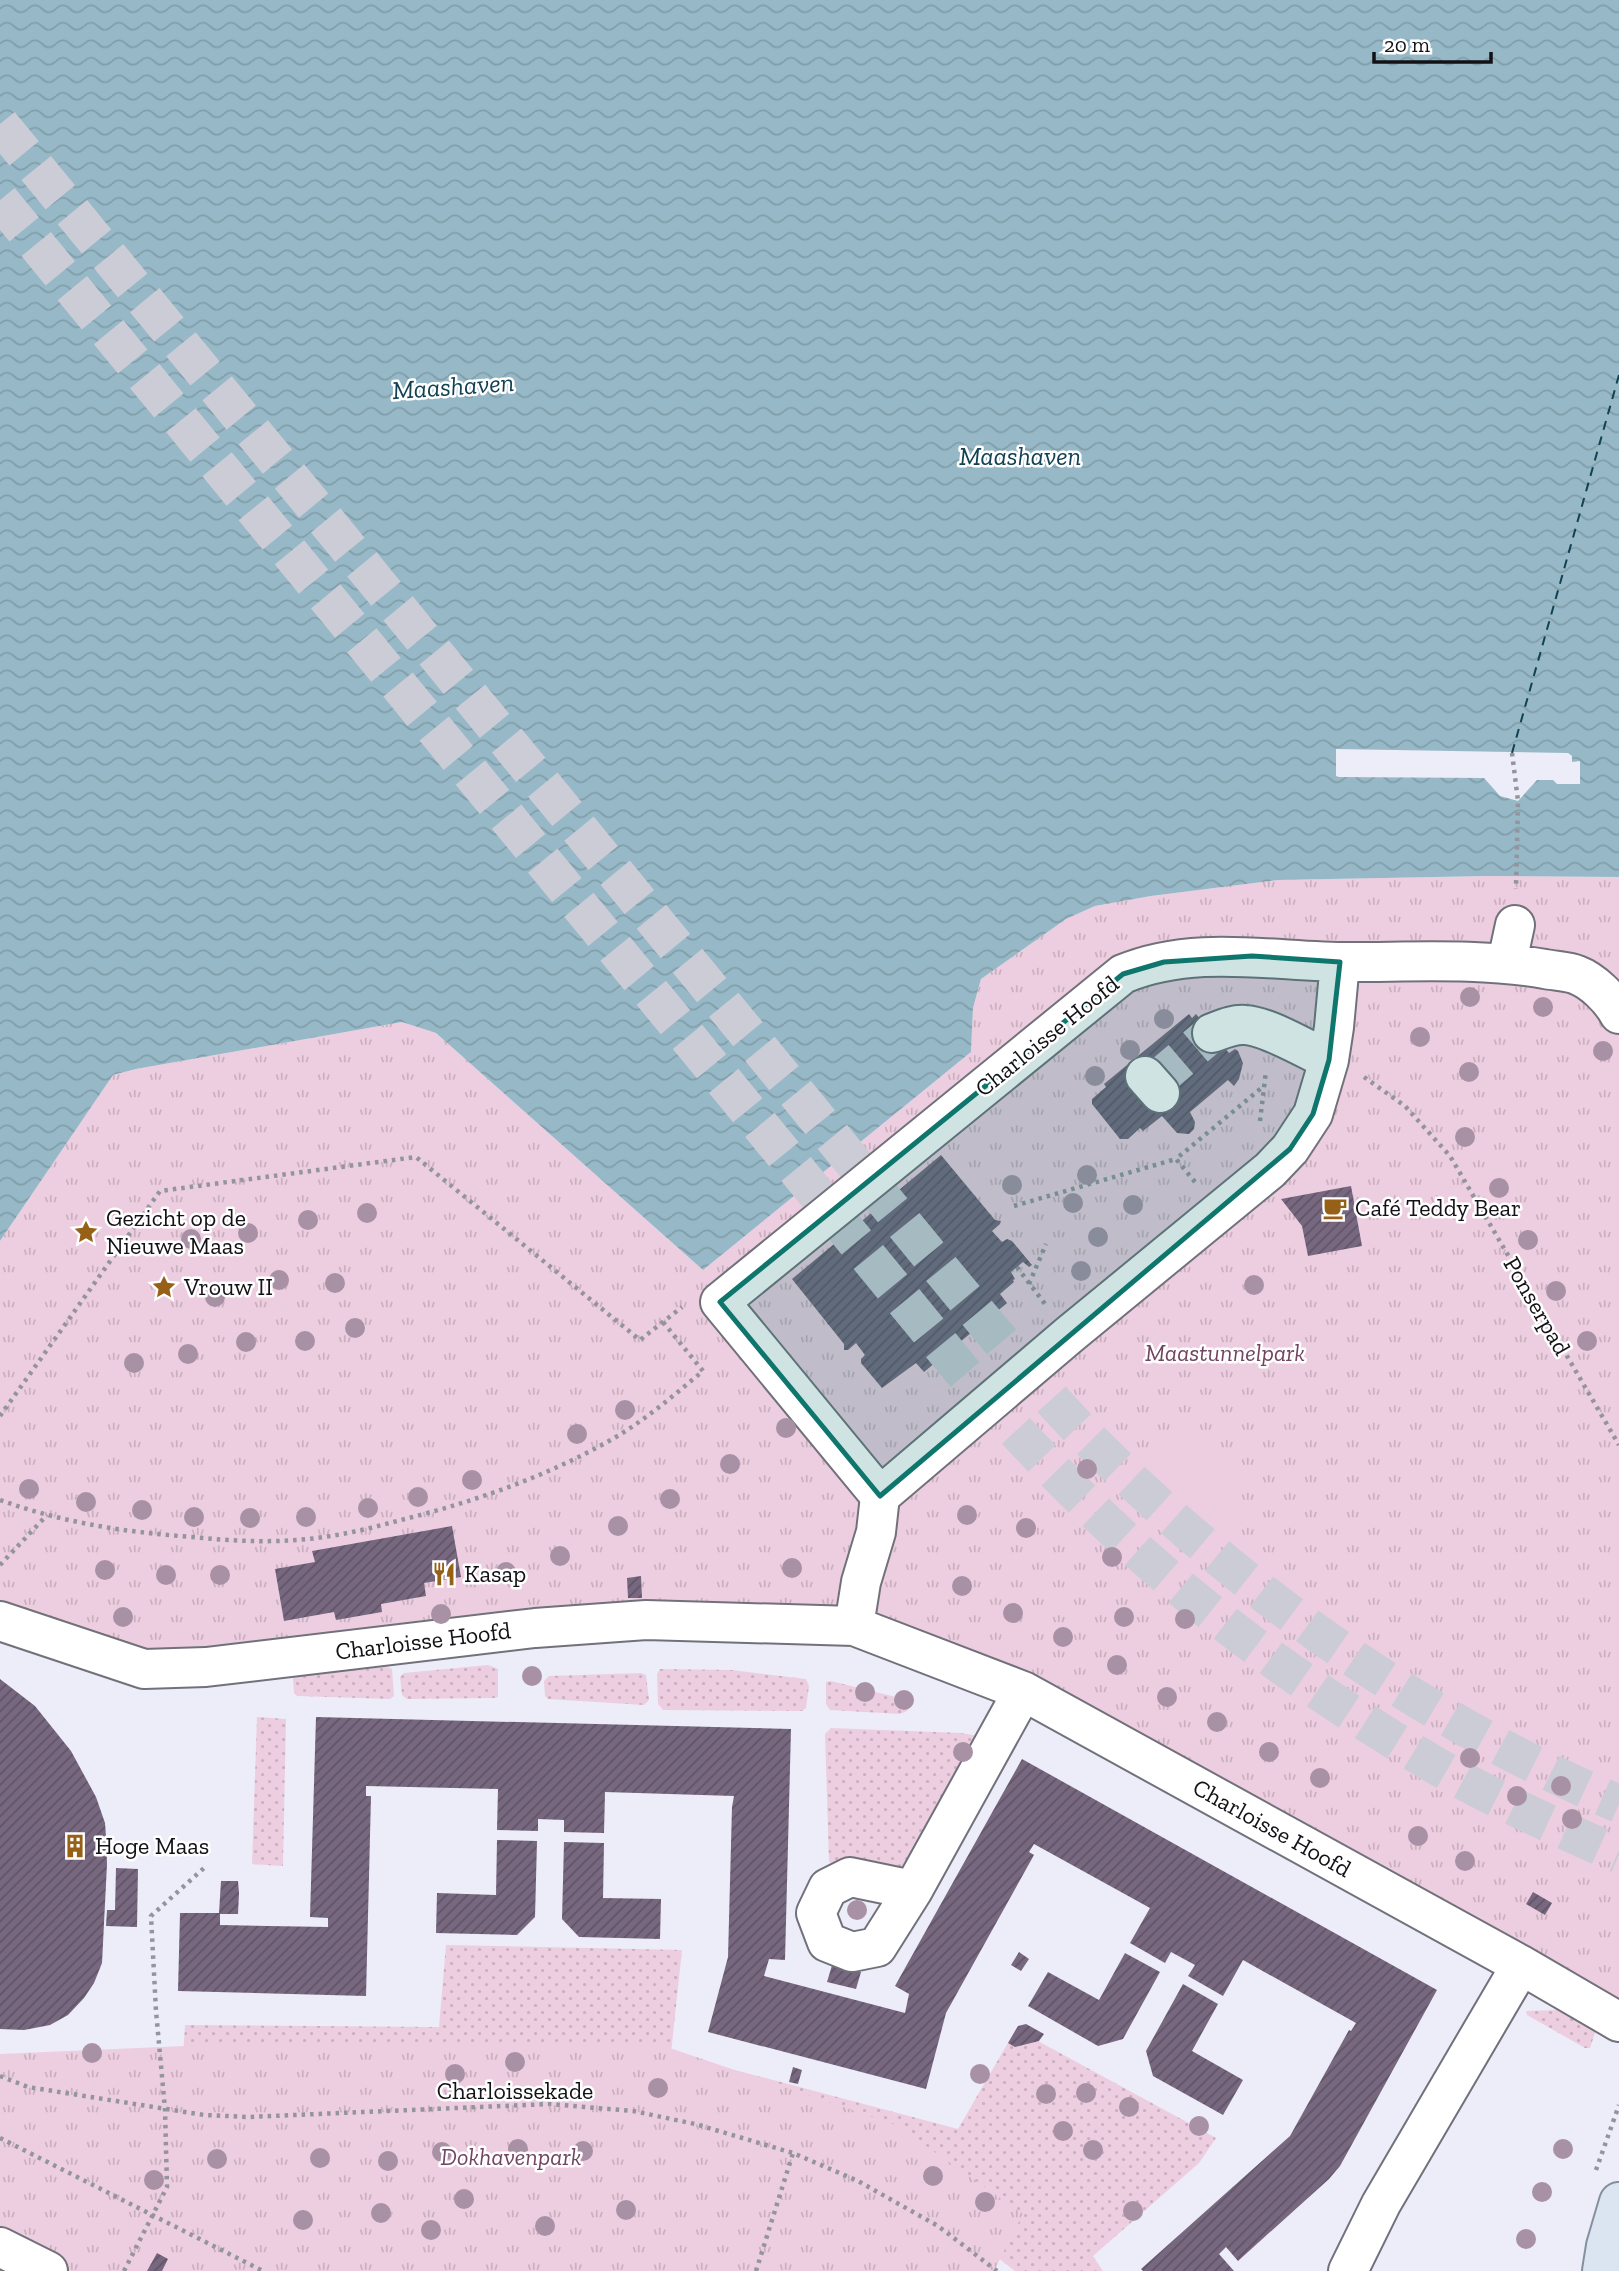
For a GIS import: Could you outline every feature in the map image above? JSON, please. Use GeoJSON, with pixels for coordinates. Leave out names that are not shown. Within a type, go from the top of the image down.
{"type":"FeatureCollection","features":[{"type":"Feature","properties":{"kind":"main road"},"geometry":{"type":"LineString","coordinates":[[1602,2271],[1619,2202]]}},
{"type":"Feature","properties":{"kind":"street"},"geometry":{"type":"LineString","coordinates":[[1507,962],[1515,925]]}},
{"type":"Feature","properties":{"kind":"street","name":"Charloisse Hoofd"},"geometry":{"type":"LineString","coordinates":[[720,1302],[1123,974],[1164,962],[1227,956],[1340,962]]}},
{"type":"Feature","properties":{"kind":"street"},"geometry":{"type":"LineString","coordinates":[[854,1626],[861,1583],[876,1532],[880,1496],[1069,1335],[1270,1170],[1290,1149],[1313,1114],[1329,1060],[1340,962],[1507,962],[1577,975],[1609,999],[1619,1014]]}},
{"type":"Feature","properties":{"kind":"street"},"geometry":{"type":"LineString","coordinates":[[1212,1033],[1231,1026],[1246,1025],[1262,1029],[1329,1060]]}},
{"type":"Feature","properties":{"kind":"street"},"geometry":{"type":"LineString","coordinates":[[720,1302],[880,1496]]}},
{"type":"Feature","properties":{"kind":"street","name":"Charloisse Hoofd"},"geometry":{"type":"LineString","coordinates":[[0,1621],[144,1669],[206,1667],[535,1628],[646,1620],[854,1626],[1023,1691],[1521,1965],[1619,2022]]}},
{"type":"Feature","properties":{"kind":"street"},"geometry":{"type":"LineString","coordinates":[[913,1890],[1023,1691]]}},
{"type":"Feature","properties":{"kind":"street"},"geometry":{"type":"LineString","coordinates":[[1348,2271],[1381,2204],[1521,1965]]}},
{"type":"Feature","properties":{"kind":"street"},"geometry":{"type":"LineString","coordinates":[[0,2246],[48,2271]]}},
{"type":"Feature","properties":{"kind":"path"},"geometry":{"type":"LineString","coordinates":[[1512,753],[1518,801],[1515,925]]}},
{"type":"Feature","properties":{"kind":"path"},"geometry":{"type":"LineString","coordinates":[[1258,1132],[1267,1059],[1262,1029]]}},
{"type":"Feature","properties":{"kind":"path","name":"Ponserpad"},"geometry":{"type":"LineString","coordinates":[[1329,1060],[1361,1075],[1405,1106],[1450,1156],[1619,1445]]}},
{"type":"Feature","properties":{"kind":"path"},"geometry":{"type":"LineString","coordinates":[[1014,1206],[1176,1159],[1265,1084]]}},
{"type":"Feature","properties":{"kind":"path"},"geometry":{"type":"LineString","coordinates":[[0,1416],[160,1191],[416,1157],[640,1340],[707,1285],[720,1302]]}},
{"type":"Feature","properties":{"kind":"path"},"geometry":{"type":"LineString","coordinates":[[1176,1159],[1219,1211]]}},
{"type":"Feature","properties":{"kind":"path"},"geometry":{"type":"LineString","coordinates":[[1029,1284],[1046,1244]]}},
{"type":"Feature","properties":{"kind":"path"},"geometry":{"type":"LineString","coordinates":[[1017,1267],[1069,1335]]}},
{"type":"Feature","properties":{"kind":"path"},"geometry":{"type":"LineString","coordinates":[[0,1500],[85,1525],[127,1532],[267,1542],[350,1532],[435,1512],[483,1497],[542,1473],[609,1441],[650,1415],[703,1371],[663,1322]]}},
{"type":"Feature","properties":{"kind":"path"},"geometry":{"type":"LineString","coordinates":[[0,1565],[47,1515]]}},
{"type":"Feature","properties":{"kind":"path"},"geometry":{"type":"LineString","coordinates":[[124,2271],[167,2187],[165,2109],[151,1916],[204,1868]]}},
{"type":"Feature","properties":{"kind":"path","name":"Charloissekade"},"geometry":{"type":"LineString","coordinates":[[0,2076],[29,2087],[204,2115],[248,2117],[509,2105],[584,2107],[633,2112],[695,2124],[793,2153],[858,2181],[939,2226],[997,2271]]}},
{"type":"Feature","properties":{"kind":"path"},"geometry":{"type":"LineString","coordinates":[[0,2138],[262,2271]]}},
{"type":"Feature","properties":{"kind":"path"},"geometry":{"type":"LineString","coordinates":[[756,2271],[793,2153]]}},
{"type":"Feature","properties":{"kind":"highlighted area"},"geometry":{"type":"Polygon","coordinates":[[[1252,956],[1340,962],[1329,1060],[1313,1114],[1290,1149],[880,1496],[720,1302],[1123,974],[1164,962],[1252,956]]]}},
{"type":"Feature","properties":{"kind":"green space","name":"Maastunnelpark"},"geometry":{"type":"Polygon","coordinates":[[[1488,876],[1619,877],[1619,2022],[854,1626],[206,1667],[0,1621],[0,1241],[113,1075],[402,1022],[436,1033],[703,1270],[971,1052],[973,1008],[981,979],[1066,919],[1095,906],[1278,880],[1488,876]]]}},
{"type":"Feature","properties":{"kind":"green space"},"geometry":{"type":"Polygon","coordinates":[[[1191,1439],[1211,1443],[1227,1454],[1238,1470],[1242,1490],[1238,1510],[1227,1526],[1211,1537],[1191,1541],[1171,1537],[1155,1526],[1144,1510],[1140,1490],[1144,1470],[1155,1454],[1171,1443],[1191,1439]]]}},
{"type":"Feature","properties":{"kind":"green space"},"geometry":{"type":"Polygon","coordinates":[[[488,1665],[498,1669],[498,1697],[407,1699],[402,1695],[400,1677],[404,1673],[488,1665]]]}},
{"type":"Feature","properties":{"kind":"green space"},"geometry":{"type":"Polygon","coordinates":[[[385,1666],[392,1669],[394,1696],[390,1699],[297,1696],[294,1693],[293,1678],[298,1674],[385,1666]]]}},
{"type":"Feature","properties":{"kind":"green space"},"geometry":{"type":"Polygon","coordinates":[[[660,1669],[732,1670],[806,1679],[809,1686],[806,1708],[802,1711],[663,1710],[658,1704],[657,1674],[660,1669]]]}},
{"type":"Feature","properties":{"kind":"green space"},"geometry":{"type":"Polygon","coordinates":[[[646,1675],[649,1700],[644,1705],[548,1699],[545,1696],[544,1681],[549,1676],[646,1675]]]}},
{"type":"Feature","properties":{"kind":"green space"},"geometry":{"type":"Polygon","coordinates":[[[826,1682],[912,1701],[907,1711],[900,1714],[830,1710],[826,1704],[826,1682]]]}},
{"type":"Feature","properties":{"kind":"green space"},"geometry":{"type":"Polygon","coordinates":[[[257,1717],[286,1719],[283,1866],[252,1864],[257,1717]]]}},
{"type":"Feature","properties":{"kind":"green space"},"geometry":{"type":"Polygon","coordinates":[[[831,1728],[978,1736],[904,1872],[833,1869],[829,1861],[825,1734],[831,1728]]]}},
{"type":"Feature","properties":{"kind":"green space"},"geometry":{"type":"Polygon","coordinates":[[[446,1945],[682,1950],[671,2053],[958,2129],[1016,2029],[1216,2138],[1199,2163],[1093,2256],[1103,2271],[1015,2271],[886,2171],[181,2087],[185,2025],[439,2027],[446,1945]]]}},
{"type":"Feature","properties":{"kind":"green space"},"geometry":{"type":"Polygon","coordinates":[[[1559,2010],[1593,2025],[1596,2030],[1590,2048],[1585,2048],[1527,2015],[1526,2011],[1559,2010]]]}},
{"type":"Feature","properties":{"kind":"green space","name":"Dokhavenpark"},"geometry":{"type":"Polygon","coordinates":[[[253,2043],[658,2044],[896,2125],[1023,2214],[994,2271],[0,2271],[0,2054],[253,2043]]]}},
{"type":"Feature","properties":{"kind":"water","name":"Maashaven"},"geometry":{"type":"Polygon","coordinates":[[[0,0],[1619,0],[1619,877],[1488,876],[1278,880],[1095,906],[1066,919],[981,979],[973,1008],[971,1052],[703,1270],[436,1033],[402,1022],[113,1075],[0,1241],[0,0]]]}},
{"type":"Feature","properties":{"kind":"pier"},"geometry":{"type":"Polygon","coordinates":[[[1336,749],[1568,753],[1572,756],[1572,762],[1580,761],[1580,784],[1557,784],[1553,780],[1537,780],[1518,801],[1500,796],[1484,778],[1339,777],[1336,776],[1336,749]]]}},
{"type":"Feature","properties":{"kind":"building"},"geometry":{"type":"Polygon","coordinates":[[[1189,1014],[1192,1018],[1196,1014],[1229,1053],[1235,1049],[1238,1051],[1243,1063],[1239,1079],[1234,1086],[1228,1080],[1190,1112],[1195,1122],[1194,1129],[1189,1134],[1177,1133],[1162,1116],[1143,1131],[1140,1128],[1128,1139],[1120,1139],[1092,1104],[1092,1099],[1106,1087],[1104,1084],[1189,1014]]]}},
{"type":"Feature","properties":{"kind":"building"},"geometry":{"type":"Polygon","coordinates":[[[941,1155],[995,1220],[1001,1221],[992,1231],[1002,1242],[1007,1239],[1012,1241],[1032,1265],[1029,1267],[1023,1262],[1011,1272],[1014,1282],[1000,1294],[1007,1303],[924,1372],[916,1363],[882,1388],[861,1363],[865,1355],[856,1343],[844,1350],[844,1344],[792,1279],[941,1155]]]}},
{"type":"Feature","properties":{"kind":"building"},"geometry":{"type":"Polygon","coordinates":[[[1351,1186],[1362,1246],[1308,1256],[1302,1226],[1281,1199],[1351,1186]]]}},
{"type":"Feature","properties":{"kind":"building"},"geometry":{"type":"Polygon","coordinates":[[[452,1526],[461,1577],[424,1583],[426,1596],[381,1604],[382,1612],[336,1620],[334,1612],[284,1621],[275,1569],[315,1562],[312,1551],[452,1526]]]}},
{"type":"Feature","properties":{"kind":"building"},"geometry":{"type":"Polygon","coordinates":[[[641,1576],[642,1598],[628,1598],[627,1578],[641,1576]]]}},
{"type":"Feature","properties":{"kind":"building","name":"Hoge Maas"},"geometry":{"type":"Polygon","coordinates":[[[0,1679],[35,1706],[71,1751],[96,1797],[105,1823],[106,1836],[102,1963],[94,1983],[68,2015],[50,2025],[24,2030],[0,2029],[0,1679]]]}},
{"type":"Feature","properties":{"kind":"building"},"geometry":{"type":"Polygon","coordinates":[[[316,1717],[791,1729],[785,1960],[769,1959],[764,1976],[905,2013],[909,1994],[895,1986],[1022,1759],[1437,1990],[1340,2166],[1238,2261],[1226,2247],[1219,2254],[1234,2271],[1143,2271],[1141,2269],[1290,2136],[1349,2030],[1351,2031],[1356,2023],[1243,1960],[1223,1996],[1188,1976],[1195,1965],[1171,1952],[1165,1963],[1130,1943],[1150,1908],[1034,1844],[1029,1852],[1034,1855],[946,2013],[926,2089],[708,2032],[728,1957],[734,1796],[605,1792],[604,1833],[564,1832],[564,1820],[538,1819],[538,1831],[497,1830],[498,1789],[366,1786],[366,1796],[371,1796],[366,1996],[178,1991],[180,1913],[219,1913],[221,1881],[238,1881],[239,1893],[238,1914],[220,1914],[220,1925],[328,1927],[328,1918],[310,1917],[316,1717]]]}},
{"type":"Feature","properties":{"kind":"building"},"geometry":{"type":"Polygon","coordinates":[[[497,1840],[537,1841],[535,1917],[517,1935],[436,1933],[437,1893],[496,1895],[497,1840]]]}},
{"type":"Feature","properties":{"kind":"building"},"geometry":{"type":"Polygon","coordinates":[[[564,1842],[604,1843],[603,1898],[661,1899],[660,1939],[579,1937],[562,1919],[564,1842]]]}},
{"type":"Feature","properties":{"kind":"building"},"geometry":{"type":"Polygon","coordinates":[[[116,1868],[138,1869],[137,1927],[106,1926],[107,1910],[115,1910],[116,1868]]]}},
{"type":"Feature","properties":{"kind":"building"},"geometry":{"type":"Polygon","coordinates":[[[1533,1892],[1552,1903],[1545,1915],[1526,1904],[1533,1892]]]}},
{"type":"Feature","properties":{"kind":"building"},"geometry":{"type":"Polygon","coordinates":[[[1019,1952],[1029,1959],[1021,1971],[1011,1965],[1019,1952]]]}},
{"type":"Feature","properties":{"kind":"building"},"geometry":{"type":"Polygon","coordinates":[[[1125,1953],[1160,1972],[1123,2039],[1098,2046],[1028,2006],[1048,1972],[1099,2000],[1125,1953]]]}},
{"type":"Feature","properties":{"kind":"building"},"geometry":{"type":"Polygon","coordinates":[[[833,1962],[861,1972],[856,1989],[827,1982],[833,1962]]]}},
{"type":"Feature","properties":{"kind":"building"},"geometry":{"type":"Polygon","coordinates":[[[1183,1984],[1218,2004],[1192,2051],[1243,2080],[1223,2115],[1153,2076],[1146,2051],[1183,1984]]]}},
{"type":"Feature","properties":{"kind":"building"},"geometry":{"type":"Polygon","coordinates":[[[1026,2024],[1044,2034],[1039,2041],[1015,2047],[1008,2043],[1018,2026],[1026,2024]]]}},
{"type":"Feature","properties":{"kind":"building"},"geometry":{"type":"Polygon","coordinates":[[[793,2067],[802,2070],[798,2084],[789,2082],[793,2067]]]}},
{"type":"Feature","properties":{"kind":"building"},"geometry":{"type":"Polygon","coordinates":[[[157,2253],[168,2259],[162,2271],[147,2271],[157,2253]]]}},
{"type":"Feature","properties":{"kind":"ferry route"},"geometry":{"type":"LineString","coordinates":[[1512,753],[1619,375]]}},
{"type":"Feature","properties":{"kind":"tunnel"},"geometry":{"type":"LineString","coordinates":[[0,124],[954,1285],[1075,1425],[1212,1552],[1340,1649],[1407,1693],[1476,1733],[1547,1771],[1619,1804]]}},
{"type":"Feature","properties":{"kind":"tunnel"},"geometry":{"type":"LineString","coordinates":[[0,200],[962,1371],[1059,1476],[1110,1526],[1196,1600],[1261,1651],[1328,1698],[1456,1777],[1619,1855]]}},
{"type":"Feature","properties":{"kind":"tunnel"},"geometry":{"type":"LineString","coordinates":[[1152,1084],[1212,1033]]}},
{"type":"Feature","properties":{"kind":"place","name":"Café Teddy Bear"},"geometry":{"type":"Point","coordinates":[1335,1208]}},
{"type":"Feature","properties":{"kind":"place","name":"Gezicht op de Nieuwe Maas"},"geometry":{"type":"Point","coordinates":[86,1232]}},
{"type":"Feature","properties":{"kind":"place","name":"Vrouw II"},"geometry":{"type":"Point","coordinates":[164,1287]}},
{"type":"Feature","properties":{"kind":"place","name":"Kasap"},"geometry":{"type":"Point","coordinates":[444,1574]}},
{"type":"Feature","properties":{"kind":"place","name":"Hoge Maas"},"geometry":{"type":"Point","coordinates":[75,1846]}}]}
